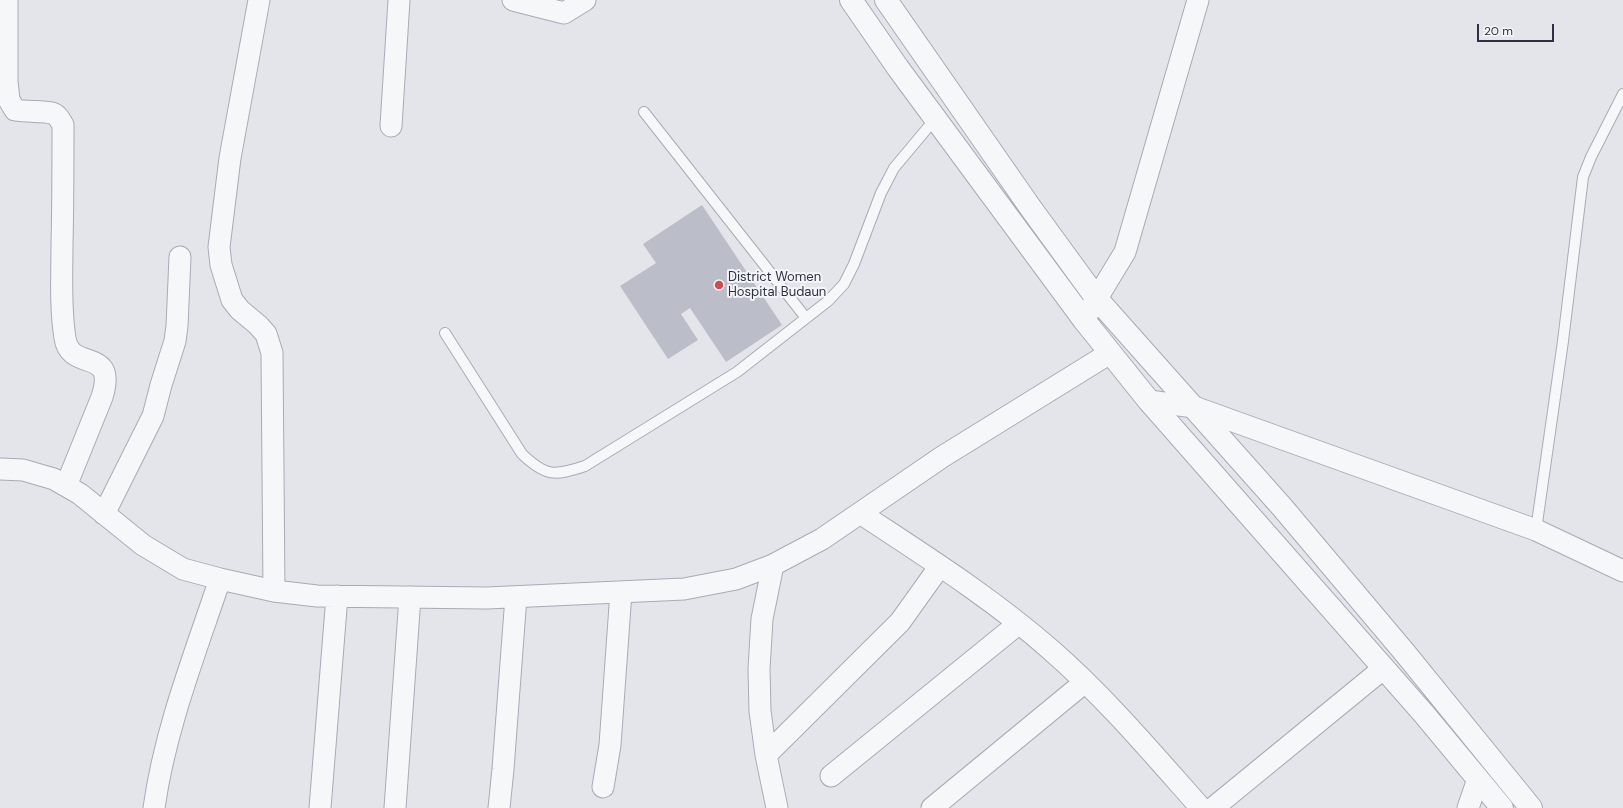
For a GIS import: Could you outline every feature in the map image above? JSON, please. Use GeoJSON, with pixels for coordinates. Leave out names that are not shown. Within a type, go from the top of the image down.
{"type":"FeatureCollection","features":[{"type":"Feature","properties":{"kind":"street"},"geometry":{"type":"LineString","coordinates":[[7,0],[7,81],[9,100],[15,110],[52,113],[59,117],[63,125],[62,304],[65,340],[71,351],[81,358],[98,363],[105,371],[106,384],[102,397],[66,486]]}},
{"type":"Feature","properties":{"kind":"street"},"geometry":{"type":"LineString","coordinates":[[259,0],[230,158],[219,247],[221,265],[232,300],[240,310],[266,334],[272,353],[274,591]]}},
{"type":"Feature","properties":{"kind":"street"},"geometry":{"type":"LineString","coordinates":[[391,126],[399,0]]}},
{"type":"Feature","properties":{"kind":"street"},"geometry":{"type":"LineString","coordinates":[[513,0],[564,13],[585,0]]}},
{"type":"Feature","properties":{"kind":"street"},"geometry":{"type":"LineString","coordinates":[[851,0],[935,119],[1110,353],[1149,401],[1384,668],[1502,808]]}},
{"type":"Feature","properties":{"kind":"street"},"geometry":{"type":"LineString","coordinates":[[886,0],[1030,207],[1097,299],[1282,507],[1400,647],[1530,808]]}},
{"type":"Feature","properties":{"kind":"street"},"geometry":{"type":"LineString","coordinates":[[1084,320],[1125,252],[1198,0]]}},
{"type":"Feature","properties":{"kind":"street"},"geometry":{"type":"LineString","coordinates":[[104,514],[153,416],[175,341],[180,257]]}},
{"type":"Feature","properties":{"kind":"street"},"geometry":{"type":"LineString","coordinates":[[0,469],[23,470],[54,479],[80,494],[143,545],[183,569],[274,591],[317,596],[487,598],[684,589],[736,579],[773,565],[822,539],[942,457],[1110,353]]}},
{"type":"Feature","properties":{"kind":"street"},"geometry":{"type":"LineString","coordinates":[[1149,401],[1194,407],[1536,530],[1623,571]]}},
{"type":"Feature","properties":{"kind":"street"},"geometry":{"type":"LineString","coordinates":[[860,513],[968,584],[1051,650],[1098,694],[1201,808]]}},
{"type":"Feature","properties":{"kind":"street"},"geometry":{"type":"LineString","coordinates":[[773,565],[762,619],[759,669],[760,711],[766,755],[777,808]]}},
{"type":"Feature","properties":{"kind":"street"},"geometry":{"type":"LineString","coordinates":[[766,755],[900,622],[940,566]]}},
{"type":"Feature","properties":{"kind":"street"},"geometry":{"type":"LineString","coordinates":[[154,808],[158,775],[175,712],[220,579]]}},
{"type":"Feature","properties":{"kind":"street"},"geometry":{"type":"LineString","coordinates":[[603,787],[610,745],[621,592]]}},
{"type":"Feature","properties":{"kind":"street"},"geometry":{"type":"LineString","coordinates":[[320,808],[337,596]]}},
{"type":"Feature","properties":{"kind":"street"},"geometry":{"type":"LineString","coordinates":[[396,808],[410,597]]}},
{"type":"Feature","properties":{"kind":"street"},"geometry":{"type":"LineString","coordinates":[[499,808],[516,597]]}},
{"type":"Feature","properties":{"kind":"street"},"geometry":{"type":"LineString","coordinates":[[831,776],[1018,624]]}},
{"type":"Feature","properties":{"kind":"street"},"geometry":{"type":"LineString","coordinates":[[1213,808],[1384,668]]}},
{"type":"Feature","properties":{"kind":"street"},"geometry":{"type":"LineString","coordinates":[[932,808],[1085,682]]}},
{"type":"Feature","properties":{"kind":"street"},"geometry":{"type":"LineString","coordinates":[[1468,808],[1478,779]]}},
{"type":"Feature","properties":{"kind":"lane"},"geometry":{"type":"LineString","coordinates":[[1536,530],[1563,340],[1583,177],[1590,157],[1623,94]]}},
{"type":"Feature","properties":{"kind":"lane"},"geometry":{"type":"LineString","coordinates":[[644,112],[806,318]]}},
{"type":"Feature","properties":{"kind":"lane"},"geometry":{"type":"LineString","coordinates":[[445,333],[522,454],[535,466],[548,473],[568,472],[585,466],[737,372],[828,300],[844,284],[854,264],[881,193],[894,168],[935,119]]}},
{"type":"Feature","properties":{"kind":"building"},"geometry":{"type":"Polygon","coordinates":[[[702,205],[782,325],[726,362],[690,308],[681,314],[698,340],[668,359],[620,286],[656,263],[643,244],[702,205]]]}},
{"type":"Feature","properties":{"kind":"place","name":"District Women Hospital Budaun"},"geometry":{"type":"Point","coordinates":[719,285]}}]}
